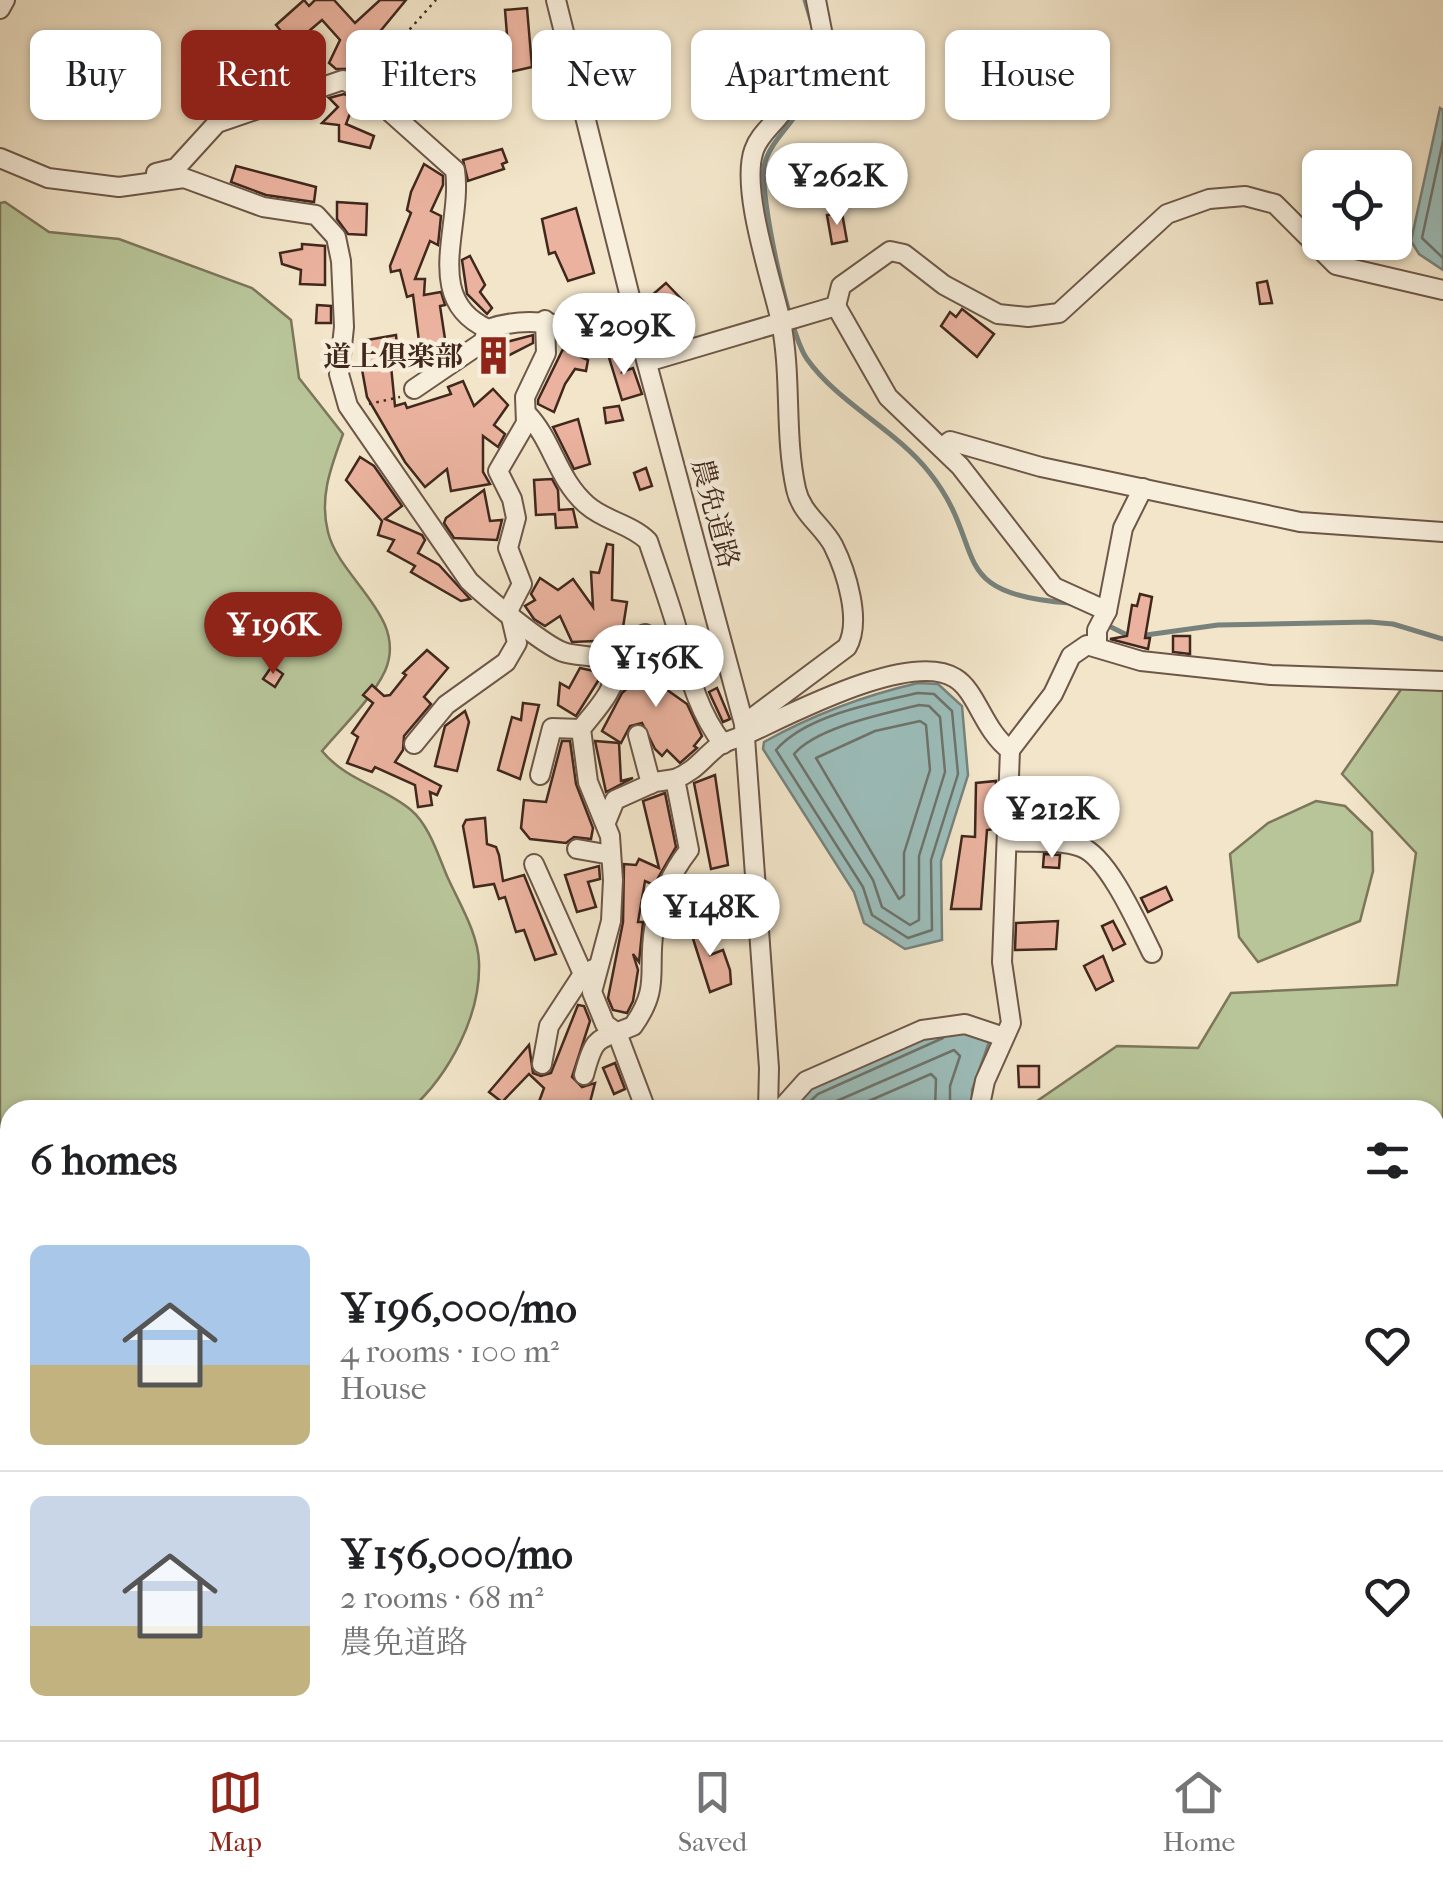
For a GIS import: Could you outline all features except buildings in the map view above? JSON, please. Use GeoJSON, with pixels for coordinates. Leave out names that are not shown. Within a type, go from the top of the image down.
{"type":"FeatureCollection","features":[{"type":"Feature","properties":{"kind":"street"},"geometry":{"type":"LineString","coordinates":[[0,9],[5,0]]}},
{"type":"Feature","properties":{"kind":"street","name":"農免道路"},"geometry":{"type":"LineString","coordinates":[[556,0],[645,356],[745,729],[768,1100]]}},
{"type":"Feature","properties":{"kind":"street"},"geometry":{"type":"LineString","coordinates":[[606,822],[616,800],[696,770],[723,744],[847,647],[854,634],[845,576],[832,542],[808,516],[796,492],[790,321],[756,220],[754,150],[787,108],[791,94],[811,98],[824,41],[816,0]]}},
{"type":"Feature","properties":{"kind":"street"},"geometry":{"type":"LineString","coordinates":[[119,187],[144,174],[176,168],[217,122],[288,95],[346,82]]}},
{"type":"Feature","properties":{"kind":"street"},"geometry":{"type":"LineString","coordinates":[[399,120],[455,170],[458,193],[448,284],[459,310],[488,329]]}},
{"type":"Feature","properties":{"kind":"street"},"geometry":{"type":"LineString","coordinates":[[0,158],[48,178],[119,187],[184,178],[263,208],[316,214],[336,237],[341,261],[344,326],[339,374],[348,406],[468,581],[491,603],[563,652],[607,659],[617,674],[581,729],[588,782],[606,822],[612,921],[590,971],[550,1026],[542,1064]]}},
{"type":"Feature","properties":{"kind":"street"},"geometry":{"type":"LineString","coordinates":[[1107,610],[1054,587],[942,448],[888,397],[836,306],[841,286],[884,253],[897,250],[965,299],[998,314],[1059,314],[1167,214],[1209,199],[1245,196],[1275,204],[1336,265],[1443,290]]}},
{"type":"Feature","properties":{"kind":"street"},"geometry":{"type":"LineString","coordinates":[[414,389],[483,342],[488,329],[514,319],[545,320],[645,356],[836,306]]}},
{"type":"Feature","properties":{"kind":"street"},"geometry":{"type":"LineString","coordinates":[[414,744],[446,705],[506,662],[517,643],[510,613],[522,584],[508,548],[516,518],[512,499],[498,471],[522,433],[527,414],[525,397],[546,353],[545,320]]}},
{"type":"Feature","properties":{"kind":"street"},"geometry":{"type":"LineString","coordinates":[[527,414],[544,432],[559,472],[588,507],[648,541],[676,625],[686,674],[705,720],[723,744]]}},
{"type":"Feature","properties":{"kind":"street"},"geometry":{"type":"LineString","coordinates":[[942,448],[950,441],[1041,467],[1300,522],[1443,532]]}},
{"type":"Feature","properties":{"kind":"street"},"geometry":{"type":"LineString","coordinates":[[1097,646],[1096,630],[1107,610],[1122,528],[1143,488]]}},
{"type":"Feature","properties":{"kind":"street"},"geometry":{"type":"LineString","coordinates":[[610,686],[638,663],[645,634]]}},
{"type":"Feature","properties":{"kind":"street"},"geometry":{"type":"LineString","coordinates":[[981,1100],[985,1080],[1011,1023],[1002,962],[1010,750],[1053,694],[1071,656],[1088,645],[1140,662],[1271,675],[1443,681]]}},
{"type":"Feature","properties":{"kind":"street"},"geometry":{"type":"LineString","coordinates":[[745,729],[809,702],[909,673],[938,670],[958,679],[984,723],[1010,750]]}},
{"type":"Feature","properties":{"kind":"street"},"geometry":{"type":"LineString","coordinates":[[540,775],[552,728],[581,729]]}},
{"type":"Feature","properties":{"kind":"street"},"geometry":{"type":"LineString","coordinates":[[638,736],[651,784]]}},
{"type":"Feature","properties":{"kind":"street"},"geometry":{"type":"LineString","coordinates":[[584,1075],[592,1047],[601,1035],[634,1026],[654,989],[654,930],[675,868],[688,850],[675,779]]}},
{"type":"Feature","properties":{"kind":"street"},"geometry":{"type":"LineString","coordinates":[[1008,842],[1062,842],[1087,848],[1121,895],[1152,952]]}},
{"type":"Feature","properties":{"kind":"street"},"geometry":{"type":"LineString","coordinates":[[577,849],[611,855]]}},
{"type":"Feature","properties":{"kind":"street"},"geometry":{"type":"LineString","coordinates":[[534,864],[590,971],[597,1009],[617,1033],[642,1100]]}},
{"type":"Feature","properties":{"kind":"street"},"geometry":{"type":"LineString","coordinates":[[789,1100],[806,1081],[922,1030],[965,1024],[1004,1037]]}},
{"type":"Feature","properties":{"kind":"path"},"geometry":{"type":"LineString","coordinates":[[409,30],[436,0]]}},
{"type":"Feature","properties":{"kind":"path"},"geometry":{"type":"LineString","coordinates":[[343,390],[362,406],[398,399],[414,389]]}},
{"type":"Feature","properties":{"kind":"green space"},"geometry":{"type":"Polygon","coordinates":[[[5,202],[49,232],[119,239],[252,288],[291,320],[299,378],[343,434],[326,494],[328,532],[345,566],[380,616],[388,633],[390,651],[385,671],[372,692],[322,751],[342,769],[400,802],[423,824],[472,929],[478,951],[478,982],[468,1023],[438,1080],[420,1100],[0,1100],[0,203],[5,202]]]}},
{"type":"Feature","properties":{"kind":"green space"},"geometry":{"type":"Polygon","coordinates":[[[1402,688],[1443,690],[1443,1100],[1039,1100],[1117,1046],[1198,1048],[1231,993],[1397,985],[1416,853],[1342,774],[1402,688]]]}},
{"type":"Feature","properties":{"kind":"green space"},"geometry":{"type":"Polygon","coordinates":[[[1316,801],[1345,806],[1372,832],[1373,871],[1360,921],[1258,962],[1239,937],[1230,854],[1268,823],[1316,801]]]}},
{"type":"Feature","properties":{"kind":"water"},"geometry":{"type":"Polygon","coordinates":[[[1440,108],[1443,270],[1419,254],[1412,236],[1440,108]]]}},
{"type":"Feature","properties":{"kind":"water"},"geometry":{"type":"Polygon","coordinates":[[[918,683],[938,684],[962,706],[968,775],[941,861],[942,940],[905,949],[864,923],[854,892],[763,749],[764,742],[820,714],[918,683]]]}},
{"type":"Feature","properties":{"kind":"water"},"geometry":{"type":"Polygon","coordinates":[[[957,1027],[989,1042],[972,1100],[797,1100],[803,1090],[941,1028],[957,1027]]]}},
{"type":"Feature","properties":{"kind":"waterway"},"geometry":{"type":"LineString","coordinates":[[805,0],[814,30]]}},
{"type":"Feature","properties":{"kind":"waterway"},"geometry":{"type":"LineString","coordinates":[[792,120],[769,152],[764,183],[784,295],[807,359],[834,389],[900,442],[929,472],[947,499],[974,563],[985,578],[1029,598],[1070,603]]}},
{"type":"Feature","properties":{"kind":"waterway"},"geometry":{"type":"LineString","coordinates":[[1107,625],[1125,634],[1146,635],[1218,625],[1370,622],[1393,624],[1443,639]]}},
{"type":"Feature","properties":{"kind":"place","name":"道上倶楽部"},"geometry":{"type":"Point","coordinates":[493,356]}}]}
